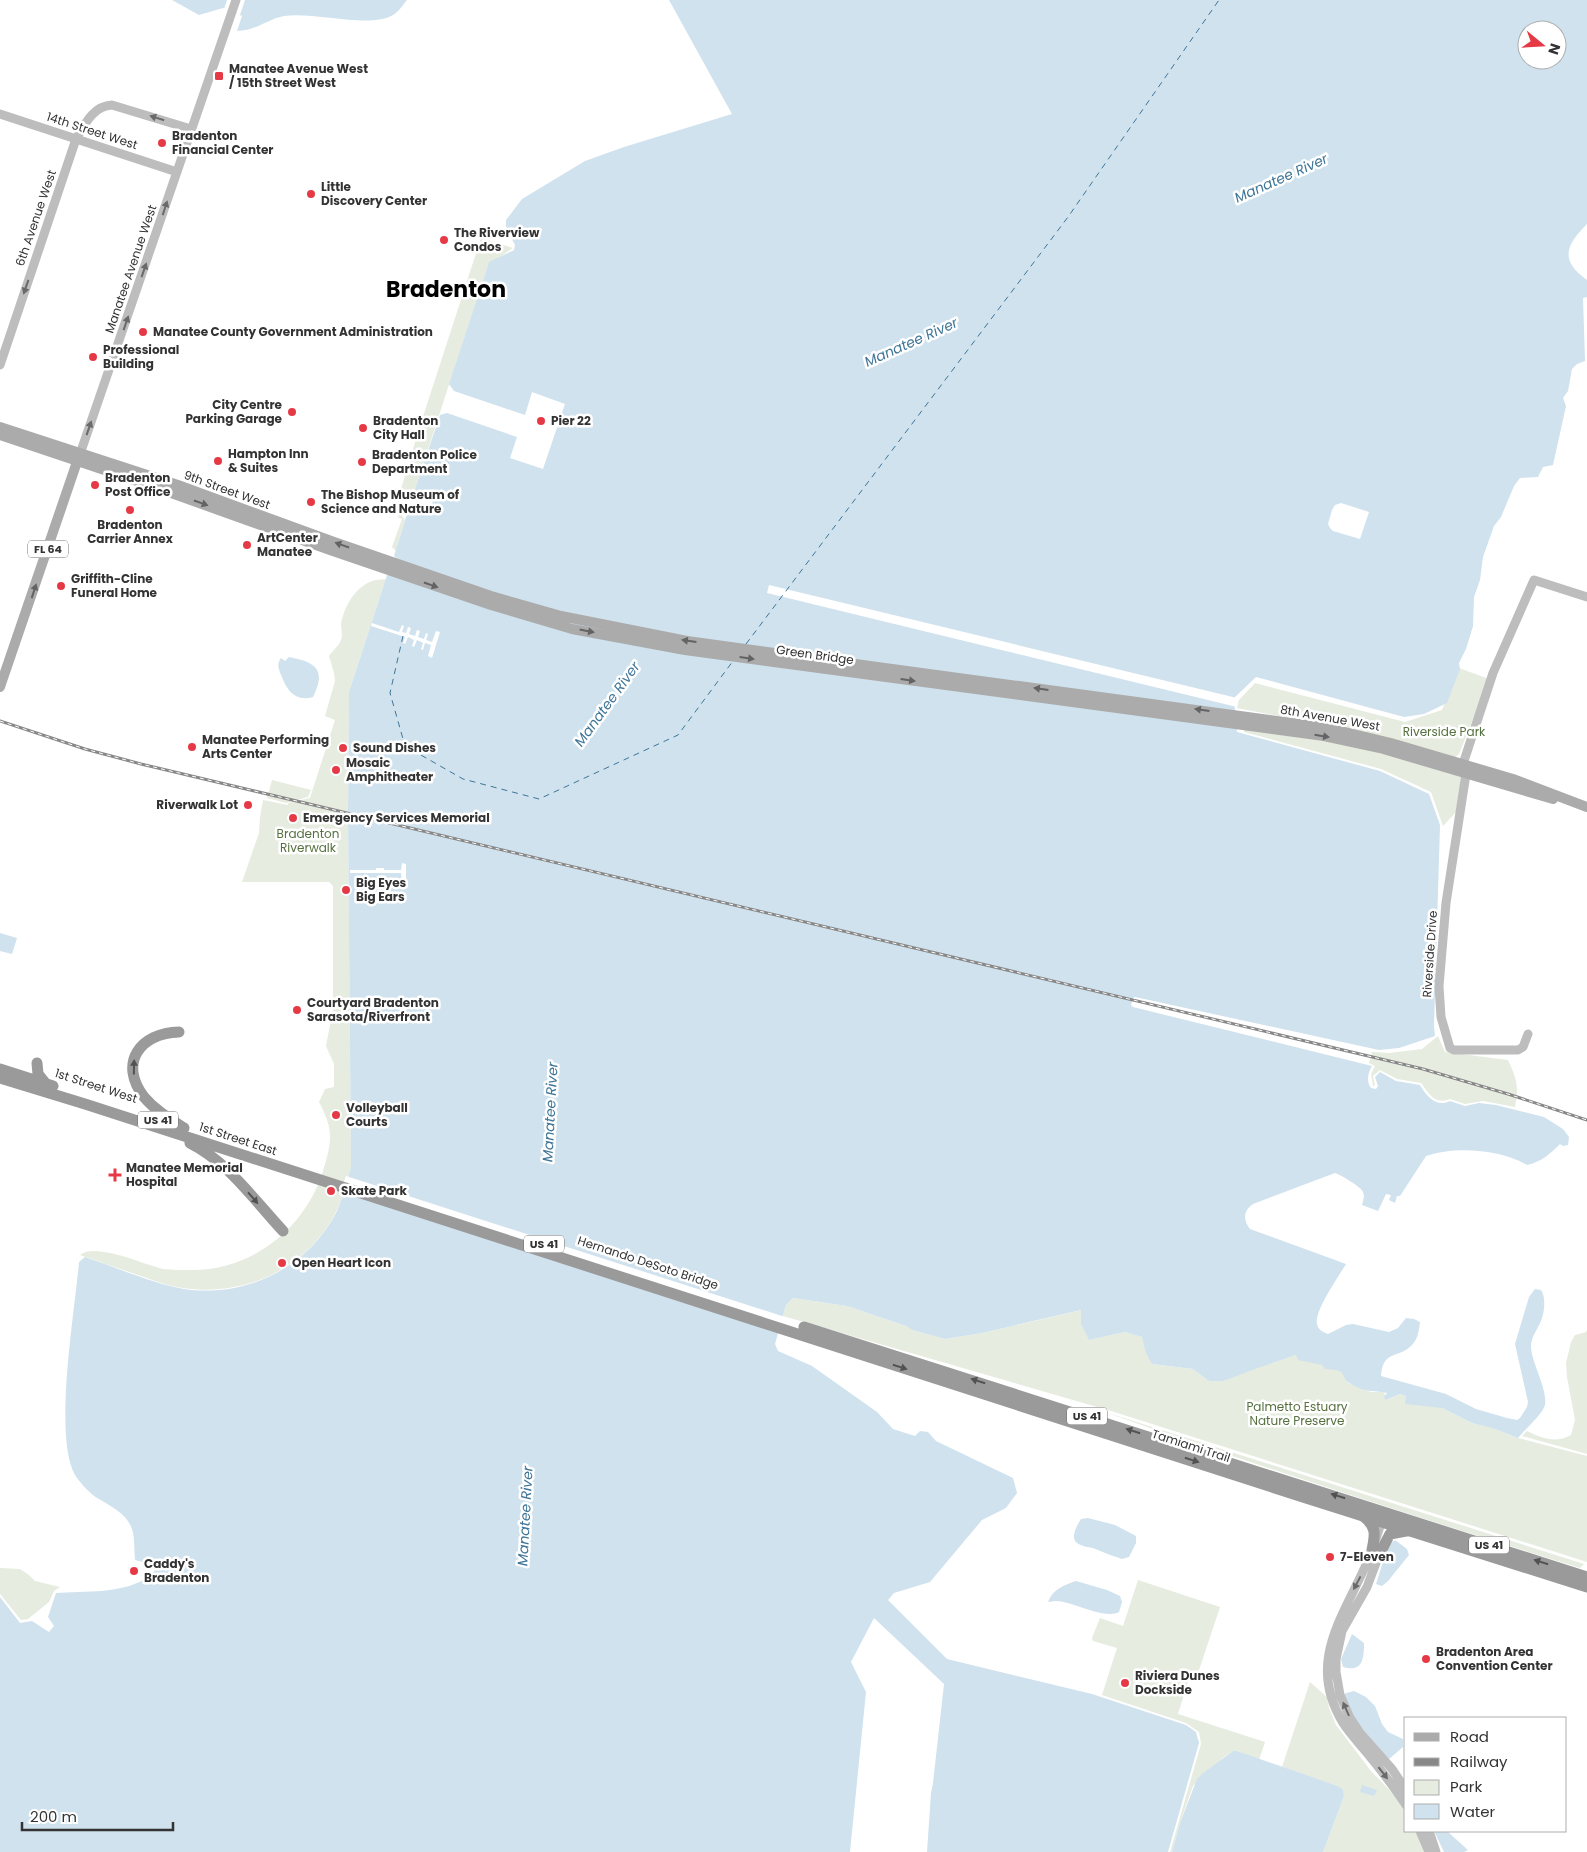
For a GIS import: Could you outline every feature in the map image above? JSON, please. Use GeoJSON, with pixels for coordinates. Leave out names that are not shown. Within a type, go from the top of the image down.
{"type":"FeatureCollection","features":[{"type":"Feature","properties":{"kind":"highway"},"geometry":{"type":"LineString","coordinates":[[180,1032],[166,1032],[148,1040],[135,1056],[133,1072],[137,1086],[149,1102],[184,1128]]}},
{"type":"Feature","properties":{"kind":"highway"},"geometry":{"type":"LineString","coordinates":[[18,1075],[34,1063],[39,1076],[46,1084]]}},
{"type":"Feature","properties":{"kind":"highway","name":"1st Street West"},"geometry":{"type":"LineString","coordinates":[[0,1069],[184,1128],[298,1168]]}},
{"type":"Feature","properties":{"kind":"highway","name":"1st Street East"},"geometry":{"type":"LineString","coordinates":[[0,1078],[159,1128],[298,1168]]}},
{"type":"Feature","properties":{"kind":"highway"},"geometry":{"type":"LineString","coordinates":[[159,1128],[202,1149],[215,1158],[282,1230]]}},
{"type":"Feature","properties":{"kind":"highway","name":"Hernando DeSoto Bridge"},"geometry":{"type":"LineString","coordinates":[[298,1168],[788,1326]]}},
{"type":"Feature","properties":{"kind":"highway","name":"Tamiami Trail"},"geometry":{"type":"LineString","coordinates":[[788,1326],[1360,1515],[1387,1517],[1413,1531],[1587,1587]]}},
{"type":"Feature","properties":{"kind":"highway","name":"Tamiami Trail"},"geometry":{"type":"LineString","coordinates":[[788,1326],[1387,1517],[1587,1576]]}},
{"type":"Feature","properties":{"kind":"highway"},"geometry":{"type":"LineString","coordinates":[[1360,1515],[1373,1526],[1376,1551]]}},
{"type":"Feature","properties":{"kind":"highway"},"geometry":{"type":"LineString","coordinates":[[1376,1551],[1390,1534],[1401,1531],[1413,1531]]}},
{"type":"Feature","properties":{"kind":"main road","name":"9th Street West"},"geometry":{"type":"LineString","coordinates":[[0,427],[79,458]]}},
{"type":"Feature","properties":{"kind":"main road","name":"9th Street West"},"geometry":{"type":"LineString","coordinates":[[0,436],[123,472],[178,485],[286,530]]}},
{"type":"Feature","properties":{"kind":"main road","name":"Manatee Avenue West"},"geometry":{"type":"LineString","coordinates":[[0,687],[79,458]]}},
{"type":"Feature","properties":{"kind":"main road","name":"9th Street West"},"geometry":{"type":"LineString","coordinates":[[123,472],[146,484],[387,565]]}},
{"type":"Feature","properties":{"kind":"main road"},"geometry":{"type":"LineString","coordinates":[[146,484],[152,482],[172,488],[178,485]]}},
{"type":"Feature","properties":{"kind":"main road","name":"Green Bridge"},"geometry":{"type":"LineString","coordinates":[[387,565],[516,604],[561,616],[641,633],[1250,721]]}},
{"type":"Feature","properties":{"kind":"main road","name":"8th Avenue West"},"geometry":{"type":"LineString","coordinates":[[1250,721],[1403,751],[1452,766],[1460,766],[1465,769],[1513,779],[1544,789],[1587,807]]}},
{"type":"Feature","properties":{"kind":"main road","name":"8th Avenue West"},"geometry":{"type":"LineString","coordinates":[[1250,721],[1351,732],[1547,798],[1575,803]]}},
{"type":"Feature","properties":{"kind":"street","name":"Manatee Avenue West"},"geometry":{"type":"LineString","coordinates":[[79,458],[236,0]]}},
{"type":"Feature","properties":{"kind":"street","name":"6th Avenue West"},"geometry":{"type":"LineString","coordinates":[[0,364],[76,139],[92,115],[98,109],[110,105],[192,129]]}},
{"type":"Feature","properties":{"kind":"street","name":"14th Street West"},"geometry":{"type":"LineString","coordinates":[[0,114],[177,172]]}},
{"type":"Feature","properties":{"kind":"street","name":"Riverside Drive"},"geometry":{"type":"LineString","coordinates":[[1528,1034],[1523,1047],[1518,1050],[1454,1050],[1450,1048],[1442,1024],[1440,986],[1446,903],[1465,769],[1494,673],[1534,580],[1587,597]]}},
{"type":"Feature","properties":{"kind":"street"},"geometry":{"type":"LineString","coordinates":[[1387,1517],[1367,1587],[1342,1631],[1336,1658],[1336,1672],[1340,1695],[1350,1718],[1360,1733],[1392,1769],[1404,1787]]}},
{"type":"Feature","properties":{"kind":"street"},"geometry":{"type":"LineString","coordinates":[[1376,1551],[1335,1629],[1328,1662],[1330,1692],[1336,1711],[1344,1725],[1404,1802]]}},
{"type":"Feature","properties":{"kind":"street"},"geometry":{"type":"LineString","coordinates":[[1420,1832],[1429,1852]]}},
{"type":"Feature","properties":{"kind":"street"},"geometry":{"type":"LineString","coordinates":[[1429,1832],[1436,1852]]}},
{"type":"Feature","properties":{"kind":"green space","name":"Bradenton Riverwalk"},"geometry":{"type":"Polygon","coordinates":[[[481,238],[513,248],[488,265],[415,489],[409,490],[401,496],[399,505],[405,520],[397,546],[409,555],[384,584],[349,692],[348,815],[351,1167],[339,1205],[324,1231],[308,1249],[290,1264],[270,1276],[248,1284],[201,1290],[172,1286],[80,1255],[97,1251],[170,1270],[212,1268],[234,1263],[273,1243],[303,1211],[315,1192],[323,1171],[330,1143],[327,1120],[319,1102],[325,1089],[334,1087],[334,1064],[326,1046],[333,1009],[333,886],[329,882],[242,882],[259,833],[263,800],[288,805],[288,803],[310,798],[335,720],[325,716],[335,681],[329,656],[341,640],[343,616],[346,607],[356,592],[370,582],[387,580],[397,552],[392,547],[402,519],[398,517],[398,499],[481,238]]]}},
{"type":"Feature","properties":{"kind":"green space","name":"Riverside Park"},"geometry":{"type":"Polygon","coordinates":[[[1459,668],[1489,679],[1459,754],[1454,758],[1289,718],[1237,708],[1239,700],[1255,683],[1405,722],[1442,710],[1459,668]]]}},
{"type":"Feature","properties":{"kind":"green space"},"geometry":{"type":"Polygon","coordinates":[[[1244,728],[1350,744],[1463,776],[1457,811],[1443,826],[1431,792],[1381,769],[1244,732],[1244,728]]]}},
{"type":"Feature","properties":{"kind":"green space"},"geometry":{"type":"Polygon","coordinates":[[[272,780],[311,790],[308,797],[286,803],[267,798],[272,780]]]}},
{"type":"Feature","properties":{"kind":"green space"},"geometry":{"type":"Polygon","coordinates":[[[1438,1036],[1445,1052],[1508,1060],[1516,1083],[1515,1107],[1483,1101],[1465,1104],[1450,1099],[1440,1101],[1433,1097],[1421,1083],[1397,1079],[1380,1070],[1373,1076],[1375,1085],[1373,1086],[1371,1074],[1375,1066],[1369,1063],[1372,1052],[1389,1053],[1422,1049],[1438,1036]]]}},
{"type":"Feature","properties":{"kind":"green space","name":"Palmetto Estuary Nature Preserve"},"geometry":{"type":"Polygon","coordinates":[[[793,1298],[847,1306],[906,1326],[912,1330],[945,1339],[982,1333],[1082,1310],[1089,1340],[1125,1332],[1142,1337],[1152,1364],[1193,1369],[1209,1381],[1224,1381],[1296,1355],[1344,1373],[1348,1383],[1371,1392],[1384,1392],[1387,1400],[1400,1394],[1442,1408],[1472,1423],[1518,1438],[1587,1456],[1587,1562],[1111,1411],[783,1316],[786,1305],[793,1298]]]}},
{"type":"Feature","properties":{"kind":"green space"},"geometry":{"type":"Polygon","coordinates":[[[1587,1330],[1587,1454],[1522,1436],[1527,1431],[1543,1438],[1554,1440],[1571,1435],[1575,1420],[1566,1363],[1571,1342],[1575,1335],[1587,1330]]]}},
{"type":"Feature","properties":{"kind":"green space"},"geometry":{"type":"Polygon","coordinates":[[[1102,1411],[1584,1564],[1580,1568],[1460,1530],[1280,1472],[1102,1411]]]}},
{"type":"Feature","properties":{"kind":"green space"},"geometry":{"type":"Polygon","coordinates":[[[0,1568],[20,1569],[35,1581],[60,1587],[54,1591],[49,1602],[28,1619],[21,1620],[0,1594],[0,1568]]]}},
{"type":"Feature","properties":{"kind":"green space"},"geometry":{"type":"Polygon","coordinates":[[[1138,1580],[1220,1607],[1197,1676],[1182,1672],[1181,1675],[1189,1678],[1178,1714],[1265,1742],[1259,1760],[1233,1751],[1193,1786],[1172,1852],[1170,1852],[1201,1744],[1199,1732],[1186,1723],[1102,1695],[1117,1648],[1093,1641],[1092,1638],[1100,1618],[1123,1626],[1138,1580]]]}},
{"type":"Feature","properties":{"kind":"green space"},"geometry":{"type":"Polygon","coordinates":[[[1310,1682],[1327,1697],[1336,1725],[1371,1771],[1399,1800],[1404,1809],[1404,1832],[1416,1832],[1424,1852],[1323,1852],[1344,1796],[1338,1786],[1282,1767],[1310,1682]]]}},
{"type":"Feature","properties":{"kind":"water"},"geometry":{"type":"Polygon","coordinates":[[[172,0],[407,0],[396,13],[381,19],[355,20],[297,15],[284,16],[250,29],[237,31],[242,16],[240,15],[223,8],[199,15],[172,0]]]}},
{"type":"Feature","properties":{"kind":"water","name":"Manatee River"},"geometry":{"type":"Polygon","coordinates":[[[669,0],[1587,0],[1587,224],[1574,239],[1569,252],[1572,266],[1587,280],[1587,297],[1583,298],[1585,361],[1577,364],[1572,369],[1568,391],[1563,398],[1566,406],[1553,465],[1543,467],[1538,477],[1520,478],[1514,486],[1501,517],[1494,526],[1483,557],[1480,580],[1474,597],[1473,626],[1447,703],[1424,714],[1404,717],[1256,677],[1234,698],[1237,732],[1380,771],[1429,794],[1440,825],[1435,1036],[1399,1048],[1379,1050],[1135,997],[1131,1005],[1372,1066],[1368,1077],[1368,1083],[1371,1088],[1376,1089],[1378,1086],[1375,1077],[1380,1072],[1396,1081],[1420,1085],[1425,1093],[1436,1102],[1445,1103],[1450,1101],[1465,1106],[1479,1103],[1496,1105],[1544,1117],[1563,1129],[1569,1137],[1568,1145],[1563,1146],[1560,1144],[1545,1157],[1527,1165],[1504,1155],[1491,1152],[1464,1150],[1426,1156],[1400,1196],[1397,1196],[1395,1203],[1389,1200],[1391,1195],[1386,1194],[1378,1211],[1362,1205],[1363,1192],[1350,1181],[1335,1173],[1253,1204],[1247,1210],[1245,1216],[1250,1229],[1346,1264],[1319,1311],[1317,1318],[1318,1328],[1328,1334],[1346,1325],[1353,1324],[1389,1332],[1398,1328],[1406,1318],[1414,1319],[1420,1322],[1416,1340],[1407,1349],[1388,1358],[1382,1367],[1381,1376],[1446,1394],[1476,1409],[1507,1418],[1517,1420],[1527,1407],[1528,1402],[1515,1344],[1529,1297],[1535,1289],[1541,1290],[1544,1298],[1543,1314],[1533,1337],[1531,1351],[1544,1391],[1545,1405],[1518,1438],[1472,1423],[1442,1408],[1405,1404],[1406,1396],[1400,1394],[1386,1400],[1384,1397],[1387,1393],[1356,1387],[1347,1381],[1341,1372],[1325,1369],[1322,1365],[1298,1360],[1296,1355],[1224,1381],[1209,1381],[1193,1369],[1152,1364],[1146,1353],[1142,1337],[1125,1332],[1089,1340],[1081,1324],[1081,1310],[982,1333],[945,1339],[912,1330],[906,1326],[847,1306],[793,1298],[786,1305],[775,1344],[778,1351],[812,1366],[877,1412],[893,1429],[915,1436],[920,1431],[928,1432],[936,1441],[1013,1478],[1017,1493],[1006,1508],[982,1520],[930,1582],[894,1593],[888,1600],[947,1659],[1092,1694],[1186,1725],[1196,1732],[1199,1743],[1168,1852],[927,1852],[931,1793],[944,1684],[874,1618],[851,1662],[866,1692],[850,1852],[0,1852],[0,1597],[20,1623],[32,1621],[49,1632],[54,1626],[48,1617],[56,1593],[104,1591],[128,1586],[148,1577],[158,1566],[135,1560],[134,1536],[127,1519],[89,1492],[75,1475],[69,1457],[66,1432],[67,1372],[79,1262],[85,1257],[172,1287],[207,1291],[230,1289],[273,1275],[292,1263],[310,1248],[325,1231],[337,1211],[351,1167],[348,815],[349,692],[387,575],[400,559],[394,556],[407,514],[414,511],[428,515],[431,509],[432,499],[417,495],[415,489],[440,415],[447,413],[517,437],[510,458],[543,469],[565,404],[532,392],[525,415],[454,391],[449,384],[489,262],[514,250],[515,245],[506,228],[506,220],[522,199],[585,161],[732,114],[669,0]]]}},
{"type":"Feature","properties":{"kind":"water"},"geometry":{"type":"Polygon","coordinates":[[[289,657],[306,661],[316,668],[319,680],[313,697],[297,697],[287,687],[278,665],[281,658],[285,661],[289,657]]]}},
{"type":"Feature","properties":{"kind":"water"},"geometry":{"type":"Polygon","coordinates":[[[0,933],[17,938],[12,954],[0,951],[0,933]]]}},
{"type":"Feature","properties":{"kind":"water"},"geometry":{"type":"Polygon","coordinates":[[[1088,1518],[1115,1525],[1136,1536],[1136,1543],[1129,1557],[1122,1559],[1077,1543],[1074,1537],[1075,1530],[1081,1519],[1088,1518]]]}},
{"type":"Feature","properties":{"kind":"water"},"geometry":{"type":"Polygon","coordinates":[[[1395,1540],[1407,1549],[1409,1555],[1388,1581],[1382,1586],[1376,1584],[1388,1546],[1395,1540]]]}},
{"type":"Feature","properties":{"kind":"water"},"geometry":{"type":"Polygon","coordinates":[[[1076,1581],[1120,1596],[1122,1602],[1119,1612],[1105,1614],[1063,1602],[1048,1602],[1056,1591],[1076,1581]]]}},
{"type":"Feature","properties":{"kind":"water"},"geometry":{"type":"Polygon","coordinates":[[[1352,1634],[1364,1643],[1363,1659],[1355,1668],[1343,1667],[1341,1659],[1352,1634]]]}},
{"type":"Feature","properties":{"kind":"water"},"geometry":{"type":"Polygon","coordinates":[[[1354,1691],[1366,1697],[1375,1706],[1382,1724],[1388,1732],[1403,1739],[1403,1747],[1389,1759],[1374,1745],[1349,1711],[1343,1694],[1354,1691]]]}},
{"type":"Feature","properties":{"kind":"water"},"geometry":{"type":"Polygon","coordinates":[[[1233,1751],[1338,1786],[1343,1790],[1344,1796],[1323,1852],[1172,1852],[1180,1823],[1197,1779],[1233,1751]]]}},
{"type":"Feature","properties":{"kind":"water"},"geometry":{"type":"Polygon","coordinates":[[[1362,1785],[1377,1790],[1374,1796],[1360,1792],[1362,1785]]]}},
{"type":"Feature","properties":{"kind":"water"},"geometry":{"type":"Polygon","coordinates":[[[1434,1832],[1448,1832],[1468,1850],[1464,1852],[1444,1852],[1434,1832]]]}},
{"type":"Feature","properties":{"kind":"pier"},"geometry":{"type":"Polygon","coordinates":[[[227,0],[245,0],[240,15],[224,9],[227,0]]]}},
{"type":"Feature","properties":{"kind":"pier"},"geometry":{"type":"Polygon","coordinates":[[[1341,503],[1369,512],[1360,539],[1333,531],[1330,528],[1328,524],[1332,510],[1335,505],[1341,503]]]}},
{"type":"Feature","properties":{"kind":"pier"},"geometry":{"type":"Polygon","coordinates":[[[769,585],[1237,698],[1237,707],[767,593],[769,585]]]}},
{"type":"Feature","properties":{"kind":"pier"},"geometry":{"type":"Polygon","coordinates":[[[372,623],[399,632],[402,625],[404,626],[402,632],[406,633],[408,627],[411,628],[409,634],[415,636],[417,630],[420,631],[418,637],[424,639],[426,633],[428,634],[426,640],[432,642],[436,631],[440,632],[432,658],[428,656],[431,645],[425,643],[423,650],[421,649],[423,643],[417,640],[414,647],[412,646],[414,640],[408,637],[405,644],[403,643],[405,637],[371,626],[372,623]]]}},
{"type":"Feature","properties":{"kind":"pier"},"geometry":{"type":"Polygon","coordinates":[[[402,863],[406,864],[406,879],[402,880],[401,873],[350,873],[350,870],[376,870],[376,868],[401,870],[402,863]]]}},
{"type":"Feature","properties":{"kind":"pier"},"geometry":{"type":"Polygon","coordinates":[[[346,1176],[785,1317],[781,1331],[341,1190],[346,1176]]]}},
{"type":"Feature","properties":{"kind":"ferry route"},"geometry":{"type":"LineString","coordinates":[[746,644],[1068,217],[1219,0]]}},
{"type":"Feature","properties":{"kind":"ferry route"},"geometry":{"type":"LineString","coordinates":[[403,636],[390,693],[405,746],[463,779],[539,799],[678,735],[733,661]]}},
{"type":"Feature","properties":{"kind":"railway"},"geometry":{"type":"LineString","coordinates":[[0,721],[85,749],[141,764],[1423,1069],[1587,1120]]}},
{"type":"Feature","properties":{"kind":"place","name":"Manatee Avenue West / 15th Street West"},"geometry":{"type":"Point","coordinates":[219,76]}},
{"type":"Feature","properties":{"kind":"place","name":"Bradenton Financial Center"},"geometry":{"type":"Point","coordinates":[162,143]}},
{"type":"Feature","properties":{"kind":"place","name":"Little Discovery Center"},"geometry":{"type":"Point","coordinates":[311,194]}},
{"type":"Feature","properties":{"kind":"place","name":"The Riverview Condos"},"geometry":{"type":"Point","coordinates":[444,240]}},
{"type":"Feature","properties":{"kind":"place","name":"Manatee County Government Administration"},"geometry":{"type":"Point","coordinates":[143,332]}},
{"type":"Feature","properties":{"kind":"place","name":"Professional Building"},"geometry":{"type":"Point","coordinates":[93,357]}},
{"type":"Feature","properties":{"kind":"place","name":"City Centre Parking Garage"},"geometry":{"type":"Point","coordinates":[292,412]}},
{"type":"Feature","properties":{"kind":"place","name":"Pier 22"},"geometry":{"type":"Point","coordinates":[541,421]}},
{"type":"Feature","properties":{"kind":"place","name":"Bradenton City Hall"},"geometry":{"type":"Point","coordinates":[363,428]}},
{"type":"Feature","properties":{"kind":"place","name":"Hampton Inn & Suites"},"geometry":{"type":"Point","coordinates":[218,461]}},
{"type":"Feature","properties":{"kind":"place","name":"Bradenton Police Department"},"geometry":{"type":"Point","coordinates":[362,462]}},
{"type":"Feature","properties":{"kind":"place","name":"Bradenton Post Office"},"geometry":{"type":"Point","coordinates":[95,485]}},
{"type":"Feature","properties":{"kind":"place","name":"The Bishop Museum of Science and Nature"},"geometry":{"type":"Point","coordinates":[311,502]}},
{"type":"Feature","properties":{"kind":"place","name":"Bradenton Carrier Annex"},"geometry":{"type":"Point","coordinates":[130,510]}},
{"type":"Feature","properties":{"kind":"place","name":"ArtCenter Manatee"},"geometry":{"type":"Point","coordinates":[247,545]}},
{"type":"Feature","properties":{"kind":"place","name":"Griffith-Cline Funeral Home"},"geometry":{"type":"Point","coordinates":[61,586]}},
{"type":"Feature","properties":{"kind":"place","name":"Manatee Performing Arts Center"},"geometry":{"type":"Point","coordinates":[192,747]}},
{"type":"Feature","properties":{"kind":"place","name":"Sound Dishes"},"geometry":{"type":"Point","coordinates":[343,748]}},
{"type":"Feature","properties":{"kind":"place","name":"Mosaic Amphitheater"},"geometry":{"type":"Point","coordinates":[336,770]}},
{"type":"Feature","properties":{"kind":"place","name":"Riverwalk Lot"},"geometry":{"type":"Point","coordinates":[248,805]}},
{"type":"Feature","properties":{"kind":"place","name":"Emergency Services Memorial"},"geometry":{"type":"Point","coordinates":[293,818]}},
{"type":"Feature","properties":{"kind":"place","name":"Big Eyes Big Ears"},"geometry":{"type":"Point","coordinates":[346,890]}},
{"type":"Feature","properties":{"kind":"place","name":"Courtyard Bradenton Sarasota/Riverfront"},"geometry":{"type":"Point","coordinates":[297,1010]}},
{"type":"Feature","properties":{"kind":"place","name":"Volleyball Courts"},"geometry":{"type":"Point","coordinates":[336,1115]}},
{"type":"Feature","properties":{"kind":"place","name":"Manatee Memorial Hospital"},"geometry":{"type":"Point","coordinates":[115,1175]}},
{"type":"Feature","properties":{"kind":"place","name":"Skate Park"},"geometry":{"type":"Point","coordinates":[331,1191]}},
{"type":"Feature","properties":{"kind":"place","name":"Open Heart Icon"},"geometry":{"type":"Point","coordinates":[282,1263]}},
{"type":"Feature","properties":{"kind":"place","name":"7-Eleven"},"geometry":{"type":"Point","coordinates":[1330,1557]}},
{"type":"Feature","properties":{"kind":"place","name":"Caddy's Bradenton"},"geometry":{"type":"Point","coordinates":[134,1571]}},
{"type":"Feature","properties":{"kind":"place","name":"Bradenton Area Convention Center"},"geometry":{"type":"Point","coordinates":[1426,1659]}},
{"type":"Feature","properties":{"kind":"place","name":"Riviera Dunes Dockside"},"geometry":{"type":"Point","coordinates":[1125,1683]}},
{"type":"Feature","properties":{"kind":"district","name":"Bradenton"},"geometry":{"type":"Point","coordinates":[446,289]}}]}
